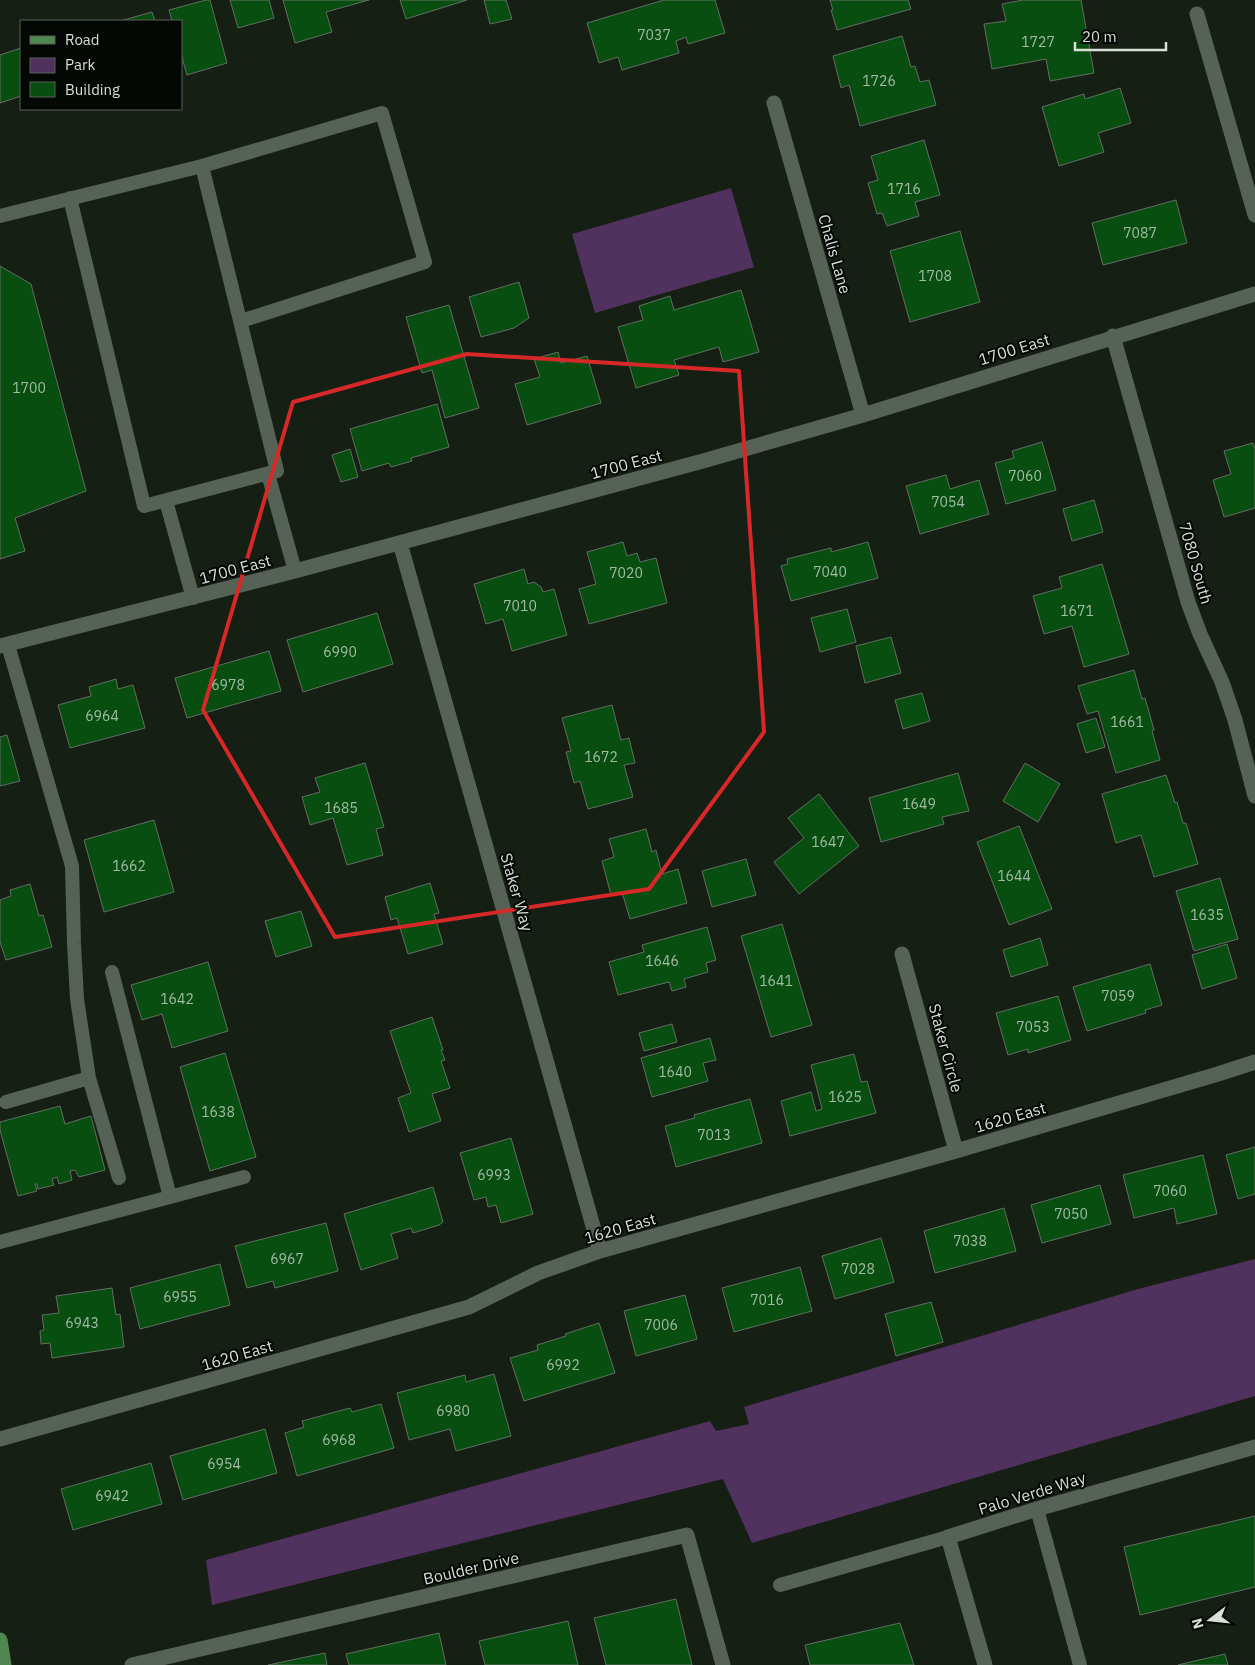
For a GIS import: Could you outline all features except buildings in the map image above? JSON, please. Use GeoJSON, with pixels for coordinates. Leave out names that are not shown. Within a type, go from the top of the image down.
{"type":"FeatureCollection","features":[{"type":"Feature","properties":{"kind":"main road"},"geometry":{"type":"LineString","coordinates":[[0,1640],[4,1665]]}},
{"type":"Feature","properties":{"kind":"street"},"geometry":{"type":"LineString","coordinates":[[1196,14],[1255,215]]}},
{"type":"Feature","properties":{"kind":"street","name":"Chalis Lane"},"geometry":{"type":"LineString","coordinates":[[774,103],[863,415]]}},
{"type":"Feature","properties":{"kind":"street","name":"1700 East"},"geometry":{"type":"LineString","coordinates":[[4,645],[193,598],[704,461],[863,415],[1113,336],[1255,294]]}},
{"type":"Feature","properties":{"kind":"street","name":"7080 South"},"geometry":{"type":"LineString","coordinates":[[1113,336],[1188,602],[1222,682],[1235,720],[1255,796]]}},
{"type":"Feature","properties":{"kind":"street","name":"Staker Way"},"geometry":{"type":"LineString","coordinates":[[400,542],[600,1251]]}},
{"type":"Feature","properties":{"kind":"street","name":"Staker Circle"},"geometry":{"type":"LineString","coordinates":[[902,954],[956,1151]]}},
{"type":"Feature","properties":{"kind":"street","name":"1620 East"},"geometry":{"type":"LineString","coordinates":[[0,1440],[469,1307],[538,1273],[600,1251],[956,1151],[1255,1062]]}},
{"type":"Feature","properties":{"kind":"street","name":"Palo Verde Way"},"geometry":{"type":"LineString","coordinates":[[948,1536],[1255,1447]]}},
{"type":"Feature","properties":{"kind":"street","name":"Boulder Drive"},"geometry":{"type":"LineString","coordinates":[[132,1665],[687,1535],[723,1665]]}},
{"type":"Feature","properties":{"kind":"street"},"geometry":{"type":"LineString","coordinates":[[948,1536],[985,1665]]}},
{"type":"Feature","properties":{"kind":"lane"},"geometry":{"type":"LineString","coordinates":[[0,216],[202,166],[382,113],[425,262],[241,321]]}},
{"type":"Feature","properties":{"kind":"lane"},"geometry":{"type":"LineString","coordinates":[[70,198],[144,506],[166,501],[277,471],[202,166]]}},
{"type":"Feature","properties":{"kind":"lane"},"geometry":{"type":"LineString","coordinates":[[268,474],[295,571]]}},
{"type":"Feature","properties":{"kind":"lane"},"geometry":{"type":"LineString","coordinates":[[166,501],[193,598]]}},
{"type":"Feature","properties":{"kind":"lane"},"geometry":{"type":"LineString","coordinates":[[4,645],[72,866],[77,999],[89,1078],[119,1178]]}},
{"type":"Feature","properties":{"kind":"lane"},"geometry":{"type":"LineString","coordinates":[[112,972],[170,1197]]}},
{"type":"Feature","properties":{"kind":"lane"},"geometry":{"type":"LineString","coordinates":[[6,1102],[89,1078]]}},
{"type":"Feature","properties":{"kind":"lane"},"geometry":{"type":"LineString","coordinates":[[0,1242],[244,1177]]}},
{"type":"Feature","properties":{"kind":"lane"},"geometry":{"type":"LineString","coordinates":[[1037,1509],[1080,1665]]}},
{"type":"Feature","properties":{"kind":"lane"},"geometry":{"type":"LineString","coordinates":[[780,1585],[948,1536]]}},
{"type":"Feature","properties":{"kind":"highlighted area"},"geometry":{"type":"Polygon","coordinates":[[[467,354],[739,371],[764,732],[649,889],[335,937],[203,710],[293,402],[467,354]]]}},
{"type":"Feature","properties":{"kind":"green space"},"geometry":{"type":"Polygon","coordinates":[[[731,188],[754,267],[595,313],[572,234],[731,188]]]}},
{"type":"Feature","properties":{"kind":"green space"},"geometry":{"type":"Polygon","coordinates":[[[1255,1259],[1255,1396],[752,1543],[723,1479],[212,1605],[206,1560],[710,1421],[716,1431],[749,1424],[744,1407],[1138,1289],[1255,1259]]]}}]}
